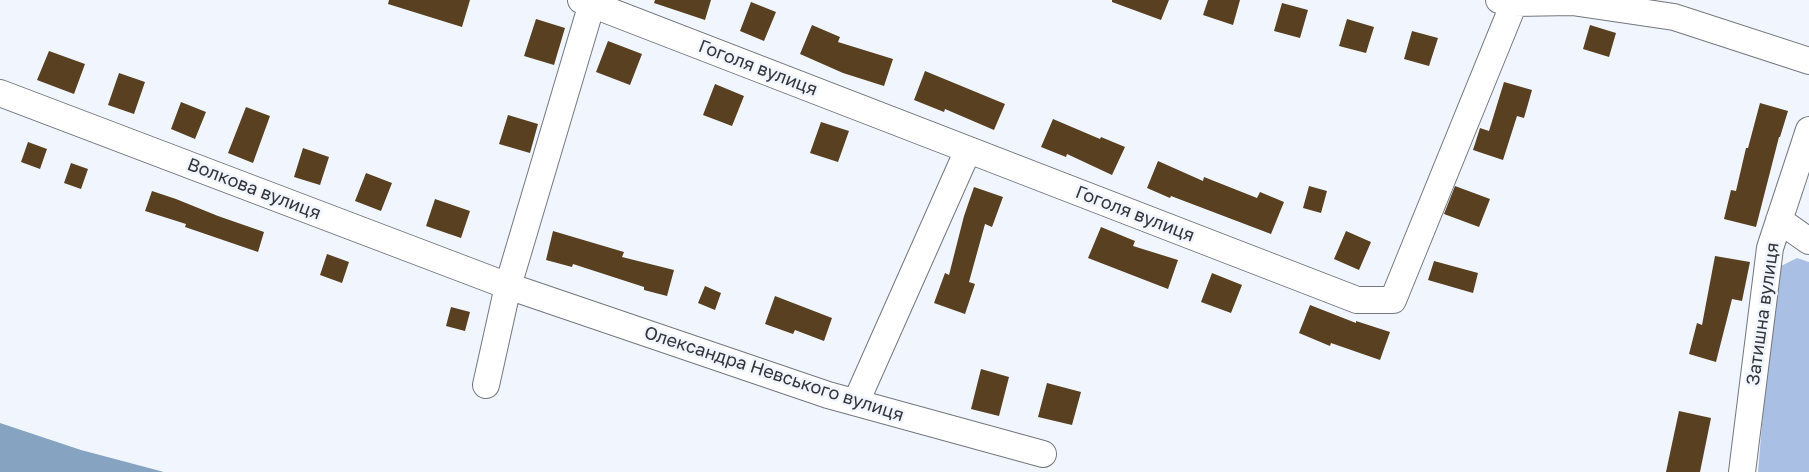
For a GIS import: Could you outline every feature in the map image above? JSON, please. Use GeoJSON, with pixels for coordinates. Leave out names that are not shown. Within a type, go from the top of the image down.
{"type":"FeatureCollection","features":[{"type":"Feature","properties":{"kind":"street","name":"Гоголя вулиця"},"geometry":{"type":"LineString","coordinates":[[589,1],[968,150],[1358,300],[1393,300],[1507,1]]}},
{"type":"Feature","properties":{"kind":"street"},"geometry":{"type":"LineString","coordinates":[[486,385],[508,286],[589,1]]}},
{"type":"Feature","properties":{"kind":"street"},"geometry":{"type":"LineString","coordinates":[[1507,1],[1572,2],[1674,17],[1809,61]]}},
{"type":"Feature","properties":{"kind":"street","name":"Волкова вулиця"},"geometry":{"type":"LineString","coordinates":[[0,93],[508,286]]}},
{"type":"Feature","properties":{"kind":"street","name":"Затишна вулиця"},"geometry":{"type":"LineString","coordinates":[[1742,472],[1770,248],[1809,130]]}},
{"type":"Feature","properties":{"kind":"street"},"geometry":{"type":"LineString","coordinates":[[856,402],[968,150]]}},
{"type":"Feature","properties":{"kind":"street"},"geometry":{"type":"LineString","coordinates":[[1779,220],[1809,241]]}},
{"type":"Feature","properties":{"kind":"street","name":"Олександра Невського вулиця"},"geometry":{"type":"LineString","coordinates":[[508,286],[818,391],[1043,454]]}},
{"type":"Feature","properties":{"kind":"shaded area"},"geometry":{"type":"Polygon","coordinates":[[[1797,258],[1809,262],[1809,472],[1758,472],[1775,269],[1797,258]]]}},
{"type":"Feature","properties":{"kind":"shaded area"},"geometry":{"type":"Polygon","coordinates":[[[0,423],[81,450],[164,472],[0,472],[0,423]]]}},
{"type":"Feature","properties":{"kind":"building"},"geometry":{"type":"Polygon","coordinates":[[[389,0],[470,0],[462,27],[388,4],[389,0]]]}},
{"type":"Feature","properties":{"kind":"building"},"geometry":{"type":"Polygon","coordinates":[[[655,0],[711,0],[705,20],[654,3],[655,0]]]}},
{"type":"Feature","properties":{"kind":"building"},"geometry":{"type":"Polygon","coordinates":[[[1112,0],[1169,0],[1161,20],[1112,2],[1112,0]]]}},
{"type":"Feature","properties":{"kind":"building"},"geometry":{"type":"Polygon","coordinates":[[[1208,0],[1240,0],[1233,25],[1203,15],[1208,0]]]}},
{"type":"Feature","properties":{"kind":"building"},"geometry":{"type":"Polygon","coordinates":[[[751,2],[776,12],[764,41],[740,31],[751,2]]]}},
{"type":"Feature","properties":{"kind":"building"},"geometry":{"type":"Polygon","coordinates":[[[1282,3],[1308,10],[1300,38],[1274,31],[1282,3]]]}},
{"type":"Feature","properties":{"kind":"building"},"geometry":{"type":"Polygon","coordinates":[[[536,19],[565,28],[554,65],[524,56],[536,19]]]}},
{"type":"Feature","properties":{"kind":"building"},"geometry":{"type":"Polygon","coordinates":[[[1347,19],[1374,27],[1366,53],[1339,46],[1347,19]]]}},
{"type":"Feature","properties":{"kind":"building"},"geometry":{"type":"Polygon","coordinates":[[[812,25],[840,37],[838,42],[893,59],[884,86],[843,73],[800,54],[812,25]]]}},
{"type":"Feature","properties":{"kind":"building"},"geometry":{"type":"Polygon","coordinates":[[[1590,25],[1616,33],[1609,57],[1583,49],[1590,25]]]}},
{"type":"Feature","properties":{"kind":"building"},"geometry":{"type":"Polygon","coordinates":[[[1412,31],[1438,38],[1429,66],[1404,59],[1412,31]]]}},
{"type":"Feature","properties":{"kind":"building"},"geometry":{"type":"Polygon","coordinates":[[[608,41],[642,54],[630,85],[596,72],[608,41]]]}},
{"type":"Feature","properties":{"kind":"building"},"geometry":{"type":"Polygon","coordinates":[[[49,51],[85,64],[74,94],[37,80],[49,51]]]}},
{"type":"Feature","properties":{"kind":"building"},"geometry":{"type":"Polygon","coordinates":[[[925,71],[1005,104],[994,130],[945,109],[944,112],[914,100],[925,71]]]}},
{"type":"Feature","properties":{"kind":"building"},"geometry":{"type":"Polygon","coordinates":[[[119,73],[145,82],[134,114],[108,105],[119,73]]]}},
{"type":"Feature","properties":{"kind":"building"},"geometry":{"type":"Polygon","coordinates":[[[1504,82],[1532,90],[1524,118],[1517,116],[1503,160],[1473,150],[1480,128],[1489,131],[1504,82]]]}},
{"type":"Feature","properties":{"kind":"building"},"geometry":{"type":"Polygon","coordinates":[[[715,84],[744,96],[732,126],[703,115],[715,84]]]}},
{"type":"Feature","properties":{"kind":"building"},"geometry":{"type":"Polygon","coordinates":[[[181,102],[206,112],[195,139],[171,129],[181,102]]]}},
{"type":"Feature","properties":{"kind":"building"},"geometry":{"type":"Polygon","coordinates":[[[1760,103],[1788,111],[1779,137],[1756,227],[1724,219],[1731,190],[1736,191],[1746,148],[1748,148],[1760,103]]]}},
{"type":"Feature","properties":{"kind":"building"},"geometry":{"type":"Polygon","coordinates":[[[246,107],[270,116],[253,163],[228,153],[246,107]]]}},
{"type":"Feature","properties":{"kind":"building"},"geometry":{"type":"Polygon","coordinates":[[[508,115],[538,124],[530,153],[499,144],[508,115]]]}},
{"type":"Feature","properties":{"kind":"building"},"geometry":{"type":"Polygon","coordinates":[[[1053,119],[1100,139],[1101,137],[1125,147],[1112,175],[1067,154],[1066,157],[1041,147],[1053,119]]]}},
{"type":"Feature","properties":{"kind":"building"},"geometry":{"type":"Polygon","coordinates":[[[821,122],[849,131],[838,162],[810,153],[821,122]]]}},
{"type":"Feature","properties":{"kind":"building"},"geometry":{"type":"Polygon","coordinates":[[[28,142],[47,149],[40,169],[21,162],[28,142]]]}},
{"type":"Feature","properties":{"kind":"building"},"geometry":{"type":"Polygon","coordinates":[[[303,148],[329,157],[320,185],[294,177],[303,148]]]}},
{"type":"Feature","properties":{"kind":"building"},"geometry":{"type":"Polygon","coordinates":[[[1158,161],[1203,181],[1204,177],[1257,198],[1260,192],[1284,202],[1271,234],[1147,188],[1158,161]]]}},
{"type":"Feature","properties":{"kind":"building"},"geometry":{"type":"Polygon","coordinates":[[[71,163],[88,169],[81,189],[64,183],[71,163]]]}},
{"type":"Feature","properties":{"kind":"building"},"geometry":{"type":"Polygon","coordinates":[[[366,173],[392,183],[381,211],[355,201],[366,173]]]}},
{"type":"Feature","properties":{"kind":"building"},"geometry":{"type":"Polygon","coordinates":[[[1309,186],[1327,191],[1321,213],[1303,208],[1309,186]]]}},
{"type":"Feature","properties":{"kind":"building"},"geometry":{"type":"Polygon","coordinates":[[[1455,186],[1490,199],[1479,227],[1444,214],[1455,186]]]}},
{"type":"Feature","properties":{"kind":"building"},"geometry":{"type":"Polygon","coordinates":[[[974,187],[1003,197],[992,227],[985,224],[969,282],[975,284],[965,314],[934,303],[945,273],[949,275],[964,216],[974,187]]]}},
{"type":"Feature","properties":{"kind":"building"},"geometry":{"type":"Polygon","coordinates":[[[152,191],[264,232],[258,252],[185,227],[186,224],[145,211],[152,191]]]}},
{"type":"Feature","properties":{"kind":"building"},"geometry":{"type":"Polygon","coordinates":[[[435,199],[470,211],[461,238],[426,226],[435,199]]]}},
{"type":"Feature","properties":{"kind":"building"},"geometry":{"type":"Polygon","coordinates":[[[1101,227],[1135,241],[1133,246],[1178,260],[1168,289],[1088,258],[1101,227]]]}},
{"type":"Feature","properties":{"kind":"building"},"geometry":{"type":"Polygon","coordinates":[[[553,231],[624,252],[622,257],[674,270],[667,296],[644,290],[644,287],[573,264],[572,267],[546,260],[553,231]]]}},
{"type":"Feature","properties":{"kind":"building"},"geometry":{"type":"Polygon","coordinates":[[[1346,231],[1371,242],[1359,270],[1334,259],[1346,231]]]}},
{"type":"Feature","properties":{"kind":"building"},"geometry":{"type":"Polygon","coordinates":[[[327,254],[349,262],[342,283],[320,275],[327,254]]]}},
{"type":"Feature","properties":{"kind":"building"},"geometry":{"type":"Polygon","coordinates":[[[1715,256],[1750,262],[1742,301],[1732,299],[1716,362],[1689,354],[1697,323],[1702,325],[1715,256]]]}},
{"type":"Feature","properties":{"kind":"building"},"geometry":{"type":"Polygon","coordinates":[[[1434,261],[1478,273],[1473,293],[1428,280],[1434,261]]]}},
{"type":"Feature","properties":{"kind":"building"},"geometry":{"type":"Polygon","coordinates":[[[1212,273],[1242,285],[1231,313],[1201,302],[1212,273]]]}},
{"type":"Feature","properties":{"kind":"building"},"geometry":{"type":"Polygon","coordinates":[[[705,286],[721,293],[715,310],[698,303],[705,286]]]}},
{"type":"Feature","properties":{"kind":"building"},"geometry":{"type":"Polygon","coordinates":[[[775,296],[832,318],[824,341],[795,330],[793,334],[765,324],[775,296]]]}},
{"type":"Feature","properties":{"kind":"building"},"geometry":{"type":"Polygon","coordinates":[[[1310,305],[1356,323],[1356,321],[1390,332],[1380,360],[1331,343],[1330,346],[1299,333],[1310,305]]]}},
{"type":"Feature","properties":{"kind":"building"},"geometry":{"type":"Polygon","coordinates":[[[451,307],[470,312],[465,331],[446,326],[451,307]]]}},
{"type":"Feature","properties":{"kind":"building"},"geometry":{"type":"Polygon","coordinates":[[[981,369],[1009,377],[999,416],[971,409],[981,369]]]}},
{"type":"Feature","properties":{"kind":"building"},"geometry":{"type":"Polygon","coordinates":[[[1047,383],[1081,392],[1072,425],[1038,417],[1047,383]]]}},
{"type":"Feature","properties":{"kind":"building"},"geometry":{"type":"Polygon","coordinates":[[[1679,411],[1711,418],[1700,472],[1666,472],[1679,411]]]}}]}
